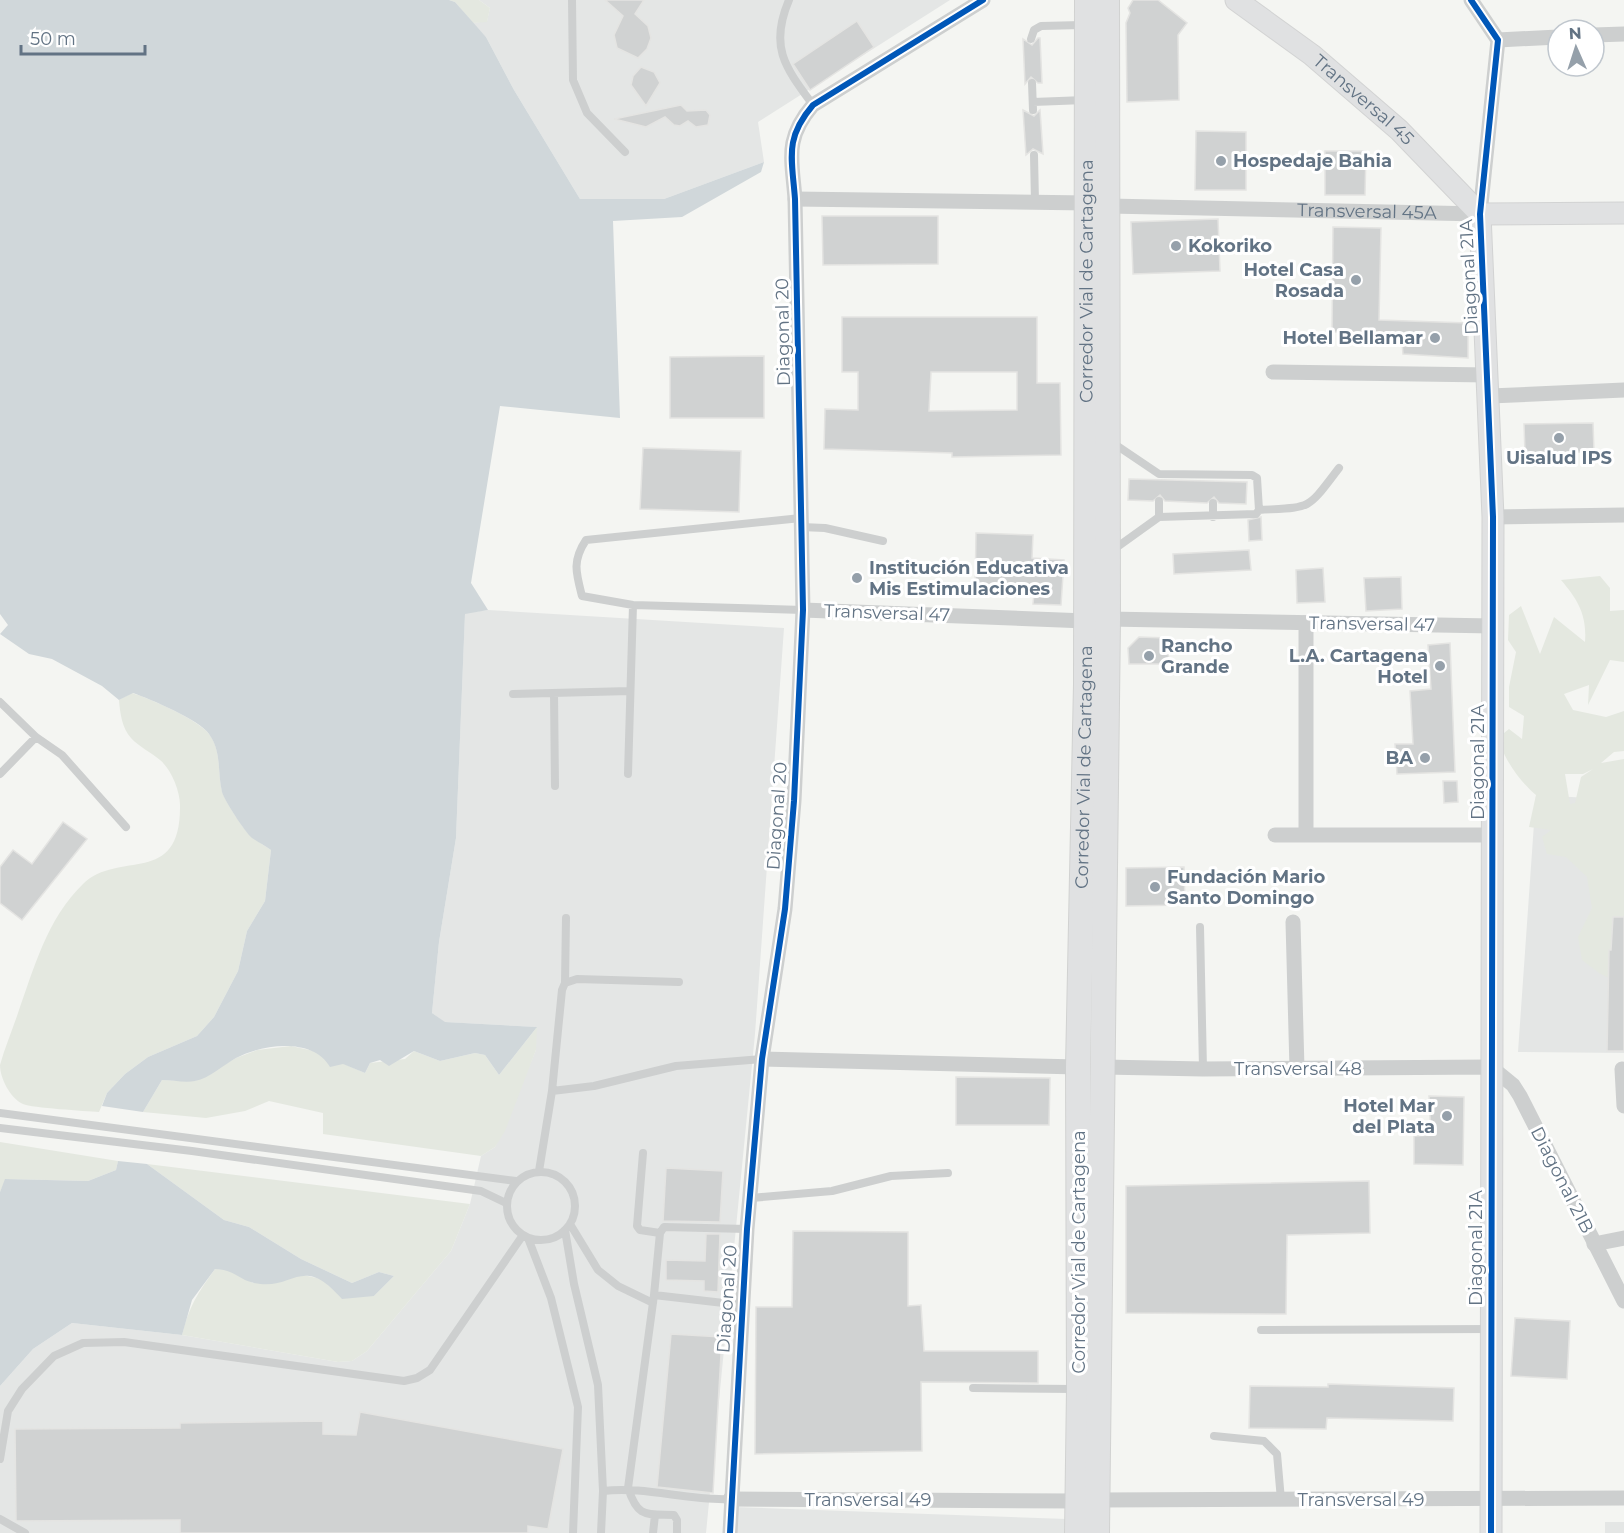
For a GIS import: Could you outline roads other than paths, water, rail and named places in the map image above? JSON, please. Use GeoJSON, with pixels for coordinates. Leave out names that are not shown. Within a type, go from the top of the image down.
{"type":"FeatureCollection","features":[{"type":"Feature","properties":{"kind":"main road","name":"Corredor Vial de Cartagena"},"geometry":{"type":"LineString","coordinates":[[1088,0],[1088,24],[1098,99]]}},
{"type":"Feature","properties":{"kind":"main road","name":"Corredor Vial de Cartagena"},"geometry":{"type":"LineString","coordinates":[[1077,1533],[1088,1501],[1104,1067],[1097,620],[1090,439],[1098,204],[1098,99],[1107,0]]}},
{"type":"Feature","properties":{"kind":"main road","name":"Corredor Vial de Cartagena"},"geometry":{"type":"LineString","coordinates":[[1090,439],[1107,554],[1097,620],[1078,1067],[1079,1389],[1088,1501],[1097,1533]]}},
{"type":"Feature","properties":{"kind":"street"},"geometry":{"type":"LineString","coordinates":[[813,105],[983,0]]}},
{"type":"Feature","properties":{"kind":"street","name":"Transversal 45"},"geometry":{"type":"LineString","coordinates":[[1236,0],[1312,55],[1390,122],[1480,214]]}},
{"type":"Feature","properties":{"kind":"street"},"geometry":{"type":"LineString","coordinates":[[1471,0],[1498,40],[1546,38]]}},
{"type":"Feature","properties":{"kind":"street"},"geometry":{"type":"LineString","coordinates":[[1606,35],[1624,34]]}},
{"type":"Feature","properties":{"kind":"street","name":"Diagonal 21A"},"geometry":{"type":"LineString","coordinates":[[1491,1533],[1493,517],[1480,214],[1498,40]]}},
{"type":"Feature","properties":{"kind":"street","name":"Diagonal 20"},"geometry":{"type":"LineString","coordinates":[[730,1533],[730,1499],[747,1229],[752,1198],[762,1059],[786,909],[794,801],[803,610],[795,199],[791,148],[798,123],[813,105]]}},
{"type":"Feature","properties":{"kind":"street","name":"Transversal 45A"},"geometry":{"type":"LineString","coordinates":[[795,199],[1035,202],[1480,214],[1624,213]]}},
{"type":"Feature","properties":{"kind":"street"},"geometry":{"type":"LineString","coordinates":[[1274,372],[1489,386],[1624,390]]}},
{"type":"Feature","properties":{"kind":"street"},"geometry":{"type":"LineString","coordinates":[[1493,517],[1624,515]]}},
{"type":"Feature","properties":{"kind":"street","name":"Transversal 47"},"geometry":{"type":"LineString","coordinates":[[803,610],[1097,620],[1493,627]]}},
{"type":"Feature","properties":{"kind":"street"},"geometry":{"type":"LineString","coordinates":[[1305,623],[1306,833]]}},
{"type":"Feature","properties":{"kind":"street"},"geometry":{"type":"LineString","coordinates":[[1275,835],[1306,833],[1494,835]]}},
{"type":"Feature","properties":{"kind":"street"},"geometry":{"type":"LineString","coordinates":[[1293,922],[1297,1069]]}},
{"type":"Feature","properties":{"kind":"street"},"geometry":{"type":"LineString","coordinates":[[762,1059],[1078,1067]]}},
{"type":"Feature","properties":{"kind":"street","name":"Transversal 48"},"geometry":{"type":"LineString","coordinates":[[1104,1067],[1203,1070],[1491,1067]]}},
{"type":"Feature","properties":{"kind":"street","name":"Diagonal 21B"},"geometry":{"type":"LineString","coordinates":[[1491,1067],[1513,1085],[1520,1096],[1624,1301]]}},
{"type":"Feature","properties":{"kind":"street"},"geometry":{"type":"LineString","coordinates":[[1622,1069],[1624,1106]]}},
{"type":"Feature","properties":{"kind":"street"},"geometry":{"type":"LineString","coordinates":[[1594,1244],[1624,1238]]}},
{"type":"Feature","properties":{"kind":"street","name":"Transversal 49"},"geometry":{"type":"LineString","coordinates":[[730,1499],[1088,1501],[1624,1498]]}},
{"type":"Feature","properties":{"kind":"lane"},"geometry":{"type":"LineString","coordinates":[[572,0],[573,80],[587,113],[625,152]]}},
{"type":"Feature","properties":{"kind":"lane"},"geometry":{"type":"LineString","coordinates":[[789,0],[780,21],[778,41],[794,80],[813,105]]}},
{"type":"Feature","properties":{"kind":"lane"},"geometry":{"type":"LineString","coordinates":[[1031,39],[1035,30],[1041,26],[1088,24]]}},
{"type":"Feature","properties":{"kind":"lane"},"geometry":{"type":"LineString","coordinates":[[1032,83],[1033,106],[1098,99]]}},
{"type":"Feature","properties":{"kind":"lane"},"geometry":{"type":"LineString","coordinates":[[1034,155],[1035,202]]}},
{"type":"Feature","properties":{"kind":"lane"},"geometry":{"type":"LineString","coordinates":[[1090,439],[1159,477],[1214,478],[1252,475],[1257,478],[1259,510]]}},
{"type":"Feature","properties":{"kind":"lane"},"geometry":{"type":"LineString","coordinates":[[1107,554],[1159,517],[1213,517],[1256,514],[1259,510],[1304,508],[1311,504],[1340,468]]}},
{"type":"Feature","properties":{"kind":"lane"},"geometry":{"type":"LineString","coordinates":[[1159,501],[1159,517]]}},
{"type":"Feature","properties":{"kind":"lane"},"geometry":{"type":"LineString","coordinates":[[1213,503],[1213,517]]}},
{"type":"Feature","properties":{"kind":"lane"},"geometry":{"type":"LineString","coordinates":[[801,523],[883,541]]}},
{"type":"Feature","properties":{"kind":"lane","name":"Transversal 47"},"geometry":{"type":"LineString","coordinates":[[801,523],[586,540],[576,555],[577,577],[582,596],[633,605],[803,610]]}},
{"type":"Feature","properties":{"kind":"lane"},"geometry":{"type":"LineString","coordinates":[[628,774],[633,605]]}},
{"type":"Feature","properties":{"kind":"lane"},"geometry":{"type":"LineString","coordinates":[[513,694],[630,691]]}},
{"type":"Feature","properties":{"kind":"lane"},"geometry":{"type":"LineString","coordinates":[[555,693],[555,786]]}},
{"type":"Feature","properties":{"kind":"lane"},"geometry":{"type":"LineString","coordinates":[[0,702],[36,737],[62,755],[126,827]]}},
{"type":"Feature","properties":{"kind":"lane"},"geometry":{"type":"LineString","coordinates":[[0,774],[36,737]]}},
{"type":"Feature","properties":{"kind":"lane"},"geometry":{"type":"LineString","coordinates":[[539,1171],[552,1091],[562,990],[565,983],[566,918]]}},
{"type":"Feature","properties":{"kind":"lane"},"geometry":{"type":"LineString","coordinates":[[1200,927],[1203,1070]]}},
{"type":"Feature","properties":{"kind":"lane"},"geometry":{"type":"LineString","coordinates":[[565,983],[577,979],[679,982]]}},
{"type":"Feature","properties":{"kind":"lane"},"geometry":{"type":"LineString","coordinates":[[552,1091],[594,1086],[676,1066],[762,1059]]}},
{"type":"Feature","properties":{"kind":"lane"},"geometry":{"type":"LineString","coordinates":[[1,1114],[516,1181]]}},
{"type":"Feature","properties":{"kind":"lane"},"geometry":{"type":"LineString","coordinates":[[0,1128],[192,1151],[481,1191],[506,1203]]}},
{"type":"Feature","properties":{"kind":"lane"},"geometry":{"type":"LineString","coordinates":[[643,1153],[637,1226],[640,1230],[660,1233]]}},
{"type":"Feature","properties":{"kind":"lane"},"geometry":{"type":"LineString","coordinates":[[573,1533],[578,1407],[552,1298],[526,1237],[508,1219],[506,1203],[516,1181],[527,1174],[539,1171],[561,1177],[571,1188],[575,1203],[567,1227],[574,1284],[598,1385],[603,1491],[601,1533]]}},
{"type":"Feature","properties":{"kind":"lane"},"geometry":{"type":"LineString","coordinates":[[752,1198],[832,1191],[891,1176],[948,1173]]}},
{"type":"Feature","properties":{"kind":"lane"},"geometry":{"type":"LineString","coordinates":[[526,1237],[552,1238],[567,1227]]}},
{"type":"Feature","properties":{"kind":"lane"},"geometry":{"type":"LineString","coordinates":[[567,1227],[598,1270],[618,1286],[654,1299],[741,1305]]}},
{"type":"Feature","properties":{"kind":"lane"},"geometry":{"type":"LineString","coordinates":[[677,1533],[677,1520],[674,1515],[641,1512],[634,1507],[628,1488],[654,1299],[660,1233],[664,1227],[747,1229]]}},
{"type":"Feature","properties":{"kind":"lane"},"geometry":{"type":"LineString","coordinates":[[0,1459],[8,1411],[22,1389],[54,1356],[83,1343],[124,1342],[404,1381],[417,1378],[430,1370],[526,1237]]}},
{"type":"Feature","properties":{"kind":"lane"},"geometry":{"type":"LineString","coordinates":[[1261,1330],[1490,1329]]}},
{"type":"Feature","properties":{"kind":"lane"},"geometry":{"type":"LineString","coordinates":[[973,1388],[1079,1389]]}},
{"type":"Feature","properties":{"kind":"lane"},"geometry":{"type":"LineString","coordinates":[[1214,1436],[1264,1441],[1277,1454],[1281,1500]]}},
{"type":"Feature","properties":{"kind":"lane"},"geometry":{"type":"LineString","coordinates":[[603,1491],[628,1488],[703,1501],[730,1499]]}},
{"type":"Feature","properties":{"kind":"lane"},"geometry":{"type":"LineString","coordinates":[[653,1533],[655,1515]]}},
{"type":"Feature","properties":{"kind":"lane"},"geometry":{"type":"LineString","coordinates":[[0,1519],[25,1533]]}},
{"type":"Feature","properties":{"kind":"place","name":"Hospedaje Bahia"},"geometry":{"type":"Point","coordinates":[1221,161]}},
{"type":"Feature","properties":{"kind":"place","name":"Kokoriko"},"geometry":{"type":"Point","coordinates":[1176,246]}},
{"type":"Feature","properties":{"kind":"place","name":"Hotel Casa Rosada"},"geometry":{"type":"Point","coordinates":[1356,280]}},
{"type":"Feature","properties":{"kind":"place","name":"Hotel Bellamar"},"geometry":{"type":"Point","coordinates":[1435,338]}},
{"type":"Feature","properties":{"kind":"place","name":"Uisalud IPS"},"geometry":{"type":"Point","coordinates":[1559,438]}},
{"type":"Feature","properties":{"kind":"place","name":"Institución Educativa Mis Estimulaciones"},"geometry":{"type":"Point","coordinates":[857,578]}},
{"type":"Feature","properties":{"kind":"place","name":"Rancho Grande"},"geometry":{"type":"Point","coordinates":[1149,656]}},
{"type":"Feature","properties":{"kind":"place","name":"L.A. Cartagena Hotel"},"geometry":{"type":"Point","coordinates":[1440,666]}},
{"type":"Feature","properties":{"kind":"place","name":"BA"},"geometry":{"type":"Point","coordinates":[1425,758]}},
{"type":"Feature","properties":{"kind":"place","name":"Fundación Mario Santo Domingo"},"geometry":{"type":"Point","coordinates":[1155,887]}},
{"type":"Feature","properties":{"kind":"place","name":"Hotel Mar del Plata"},"geometry":{"type":"Point","coordinates":[1447,1116]}}]}
